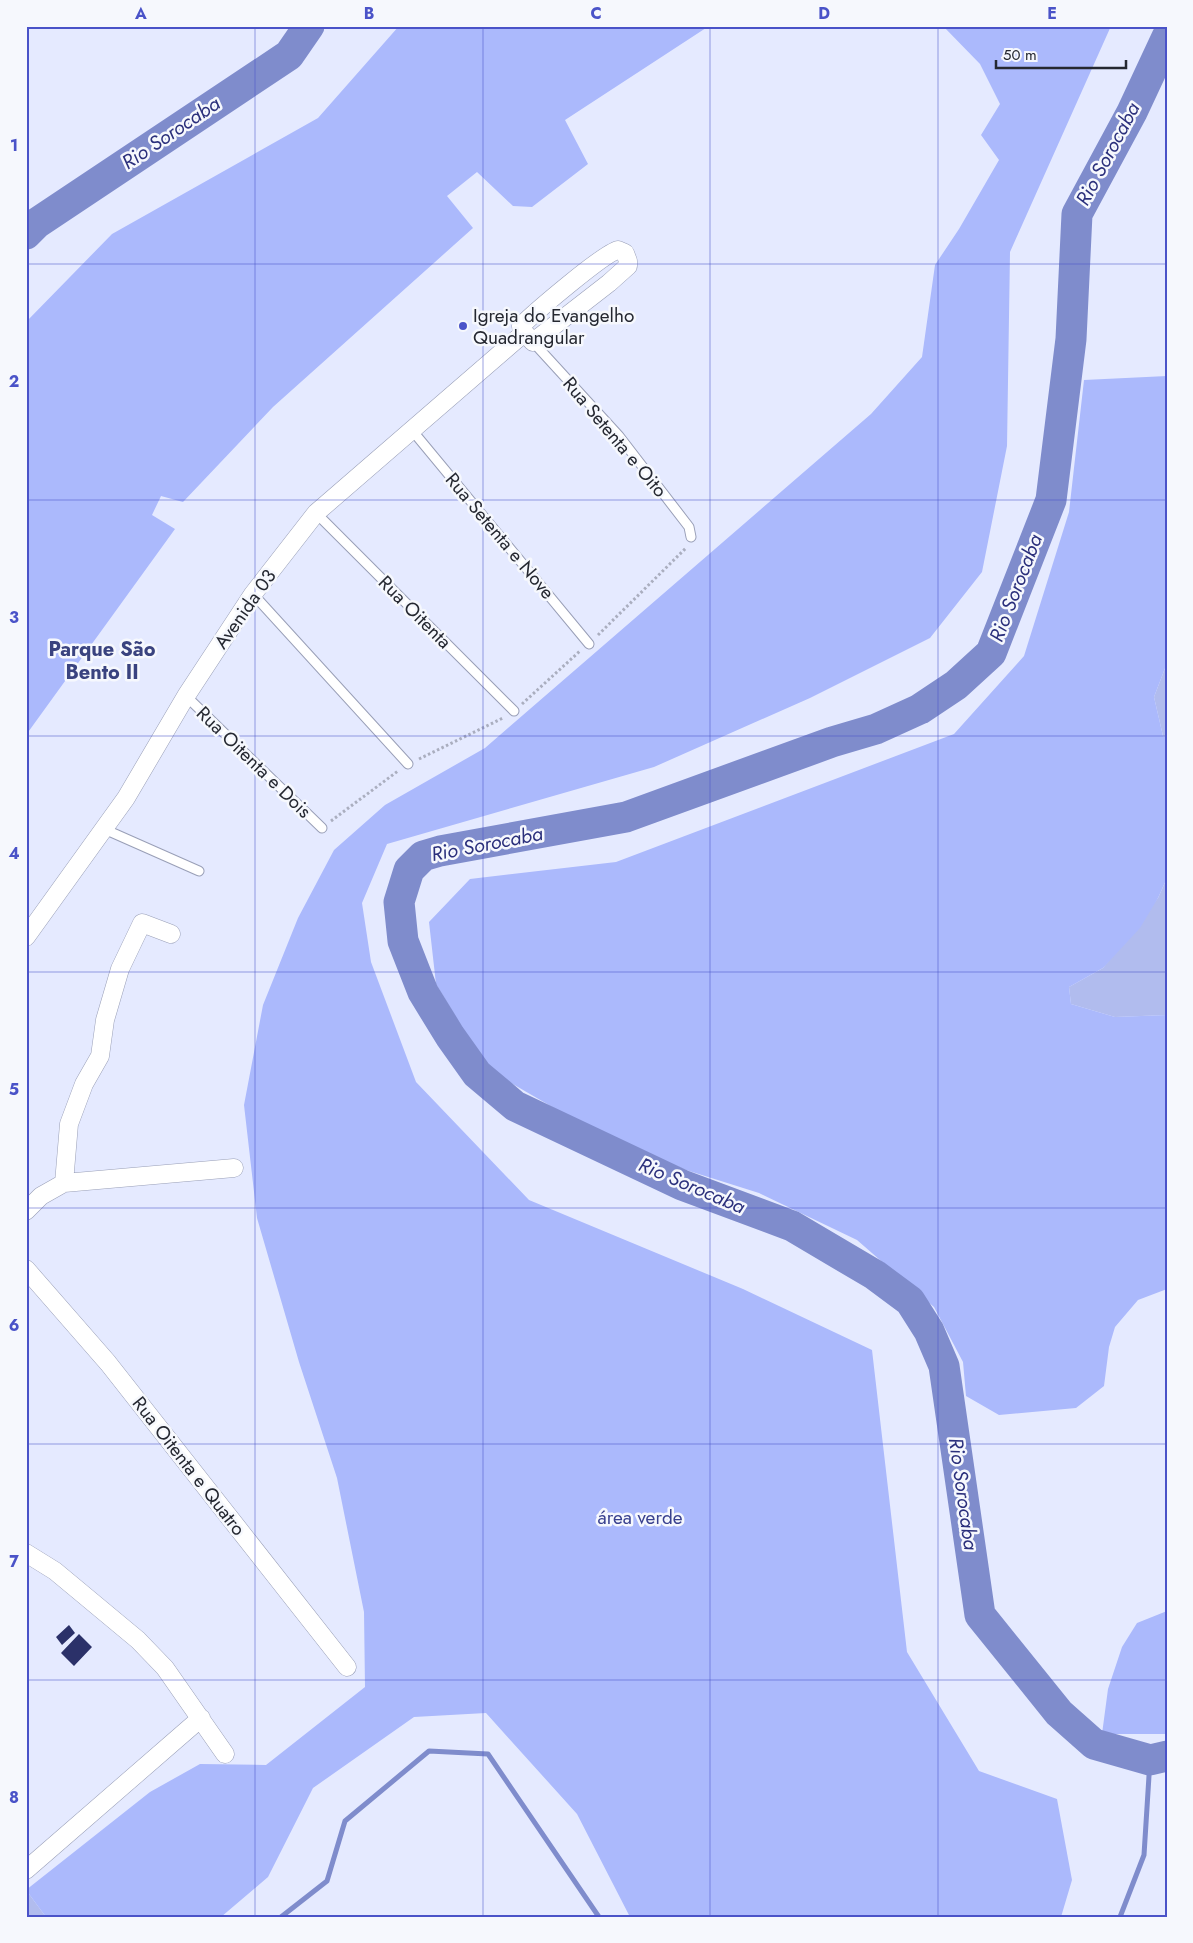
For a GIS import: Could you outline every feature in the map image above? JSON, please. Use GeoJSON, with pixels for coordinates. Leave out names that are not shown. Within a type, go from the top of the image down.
{"type":"FeatureCollection","features":[{"type":"Feature","properties":{"kind":"street"},"geometry":{"type":"LineString","coordinates":[[618,250],[625,253],[628,266],[609,283],[528,337],[521,326],[594,265],[614,251],[618,250]]}},
{"type":"Feature","properties":{"kind":"street","name":"Avenida 03"},"geometry":{"type":"LineString","coordinates":[[26,937],[126,798],[186,696],[253,594],[316,513],[411,429],[528,337]]}},
{"type":"Feature","properties":{"kind":"street"},"geometry":{"type":"LineString","coordinates":[[64,1182],[69,1124],[84,1084],[100,1056],[105,1020],[120,969],[142,922],[171,934]]}},
{"type":"Feature","properties":{"kind":"street"},"geometry":{"type":"LineString","coordinates":[[26,1211],[41,1196],[64,1182],[234,1168]]}},
{"type":"Feature","properties":{"kind":"street","name":"Rua Oitenta e Quatro"},"geometry":{"type":"LineString","coordinates":[[26,1269],[108,1363],[347,1668]]}},
{"type":"Feature","properties":{"kind":"street"},"geometry":{"type":"LineString","coordinates":[[26,1553],[55,1571],[138,1640],[165,1668],[225,1754]]}},
{"type":"Feature","properties":{"kind":"street"},"geometry":{"type":"LineString","coordinates":[[27,1868],[201,1718]]}},
{"type":"Feature","properties":{"kind":"lane","name":"Rua Setenta e Oito"},"geometry":{"type":"LineString","coordinates":[[528,337],[619,436],[689,527],[691,537]]}},
{"type":"Feature","properties":{"kind":"lane","name":"Rua Setenta e Nove"},"geometry":{"type":"LineString","coordinates":[[411,429],[589,644]]}},
{"type":"Feature","properties":{"kind":"lane","name":"Rua Oitenta"},"geometry":{"type":"LineString","coordinates":[[316,513],[514,711]]}},
{"type":"Feature","properties":{"kind":"lane"},"geometry":{"type":"LineString","coordinates":[[253,594],[408,764]]}},
{"type":"Feature","properties":{"kind":"lane","name":"Rua Oitenta e Dois"},"geometry":{"type":"LineString","coordinates":[[186,696],[322,828]]}},
{"type":"Feature","properties":{"kind":"lane"},"geometry":{"type":"LineString","coordinates":[[104,829],[198,872]]}},
{"type":"Feature","properties":{"kind":"shaded area"},"geometry":{"type":"Polygon","coordinates":[[[1167,663],[1167,738],[1163,736],[1154,697],[1167,663]]]}},
{"type":"Feature","properties":{"kind":"shaded area"},"geometry":{"type":"Polygon","coordinates":[[[1167,878],[1167,1015],[1115,1017],[1071,1004],[1069,987],[1103,968],[1158,898],[1167,878]]]}},
{"type":"Feature","properties":{"kind":"shaded area"},"geometry":{"type":"Polygon","coordinates":[[[26,1890],[46,1917],[26,1917],[26,1890]]]}},
{"type":"Feature","properties":{"kind":"green space"},"geometry":{"type":"Polygon","coordinates":[[[399,26],[709,26],[565,120],[588,164],[532,207],[513,206],[477,172],[447,196],[473,228],[273,407],[183,502],[161,496],[152,515],[175,529],[26,735],[26,322],[112,234],[318,118],[399,26]]]}},
{"type":"Feature","properties":{"kind":"green space","name":"área verde"},"geometry":{"type":"Polygon","coordinates":[[[943,26],[1111,26],[1010,252],[1007,446],[982,572],[930,638],[810,698],[654,767],[387,844],[362,903],[371,962],[416,1082],[529,1200],[743,1289],[872,1350],[907,1652],[979,1771],[1057,1799],[1072,1880],[1061,1917],[630,1917],[577,1814],[486,1713],[414,1717],[313,1788],[268,1877],[221,1917],[46,1917],[26,1890],[150,1792],[200,1764],[266,1765],[365,1687],[364,1612],[337,1478],[299,1362],[257,1218],[244,1105],[263,1005],[298,918],[334,850],[385,805],[485,748],[871,414],[922,357],[935,265],[959,229],[999,160],[981,135],[1000,104],[980,64],[943,26]]]}},
{"type":"Feature","properties":{"kind":"green space"},"geometry":{"type":"Polygon","coordinates":[[[1167,376],[1167,663],[1154,697],[1163,736],[1167,738],[1167,878],[1158,898],[1140,928],[1103,968],[1069,987],[1071,1004],[1115,1017],[1167,1015],[1167,1289],[1138,1300],[1115,1327],[1109,1347],[1104,1386],[1076,1408],[999,1415],[966,1396],[963,1362],[934,1307],[857,1240],[759,1193],[686,1170],[592,1130],[487,1069],[436,984],[429,922],[470,879],[616,862],[954,734],[1024,656],[1069,512],[1084,380],[1167,376]]]}},
{"type":"Feature","properties":{"kind":"green space"},"geometry":{"type":"Polygon","coordinates":[[[1167,1611],[1167,1734],[1102,1734],[1108,1689],[1122,1647],[1137,1623],[1167,1611]]]}},
{"type":"Feature","properties":{"kind":"building"},"geometry":{"type":"Polygon","coordinates":[[[69,1625],[75,1633],[62,1645],[56,1637],[69,1625]]]}},
{"type":"Feature","properties":{"kind":"building"},"geometry":{"type":"Polygon","coordinates":[[[79,1634],[92,1647],[74,1666],[61,1653],[79,1634]]]}},
{"type":"Feature","properties":{"kind":"waterway","name":"Rio Sorocaba"},"geometry":{"type":"LineString","coordinates":[[26,234],[37,223],[289,55],[309,26]]}},
{"type":"Feature","properties":{"kind":"waterway","name":"Rio Sorocaba"},"geometry":{"type":"LineString","coordinates":[[1167,37],[1132,112],[1077,214],[1071,339],[1051,500],[991,653],[956,685],[920,709],[876,729],[832,742],[626,817],[440,851],[423,856],[409,870],[399,902],[403,941],[423,992],[450,1036],[477,1074],[515,1106],[682,1185],[792,1226],[875,1275],[910,1301],[929,1331],[944,1366],[980,1615],[1059,1713],[1094,1744],[1150,1760],[1167,1756]]}},
{"type":"Feature","properties":{"kind":"waterway"},"geometry":{"type":"LineString","coordinates":[[281,1917],[327,1881],[345,1821],[429,1751],[488,1754],[599,1917]]}},
{"type":"Feature","properties":{"kind":"waterway"},"geometry":{"type":"LineString","coordinates":[[1120,1917],[1144,1855],[1150,1760]]}},
{"type":"Feature","properties":{"kind":"place","name":"Igreja do Evangelho Quadrangular"},"geometry":{"type":"Point","coordinates":[463,326]}},
{"type":"Feature","properties":{"kind":"district","name":"Parque São Bento II"},"geometry":{"type":"Point","coordinates":[102,660]}}]}
